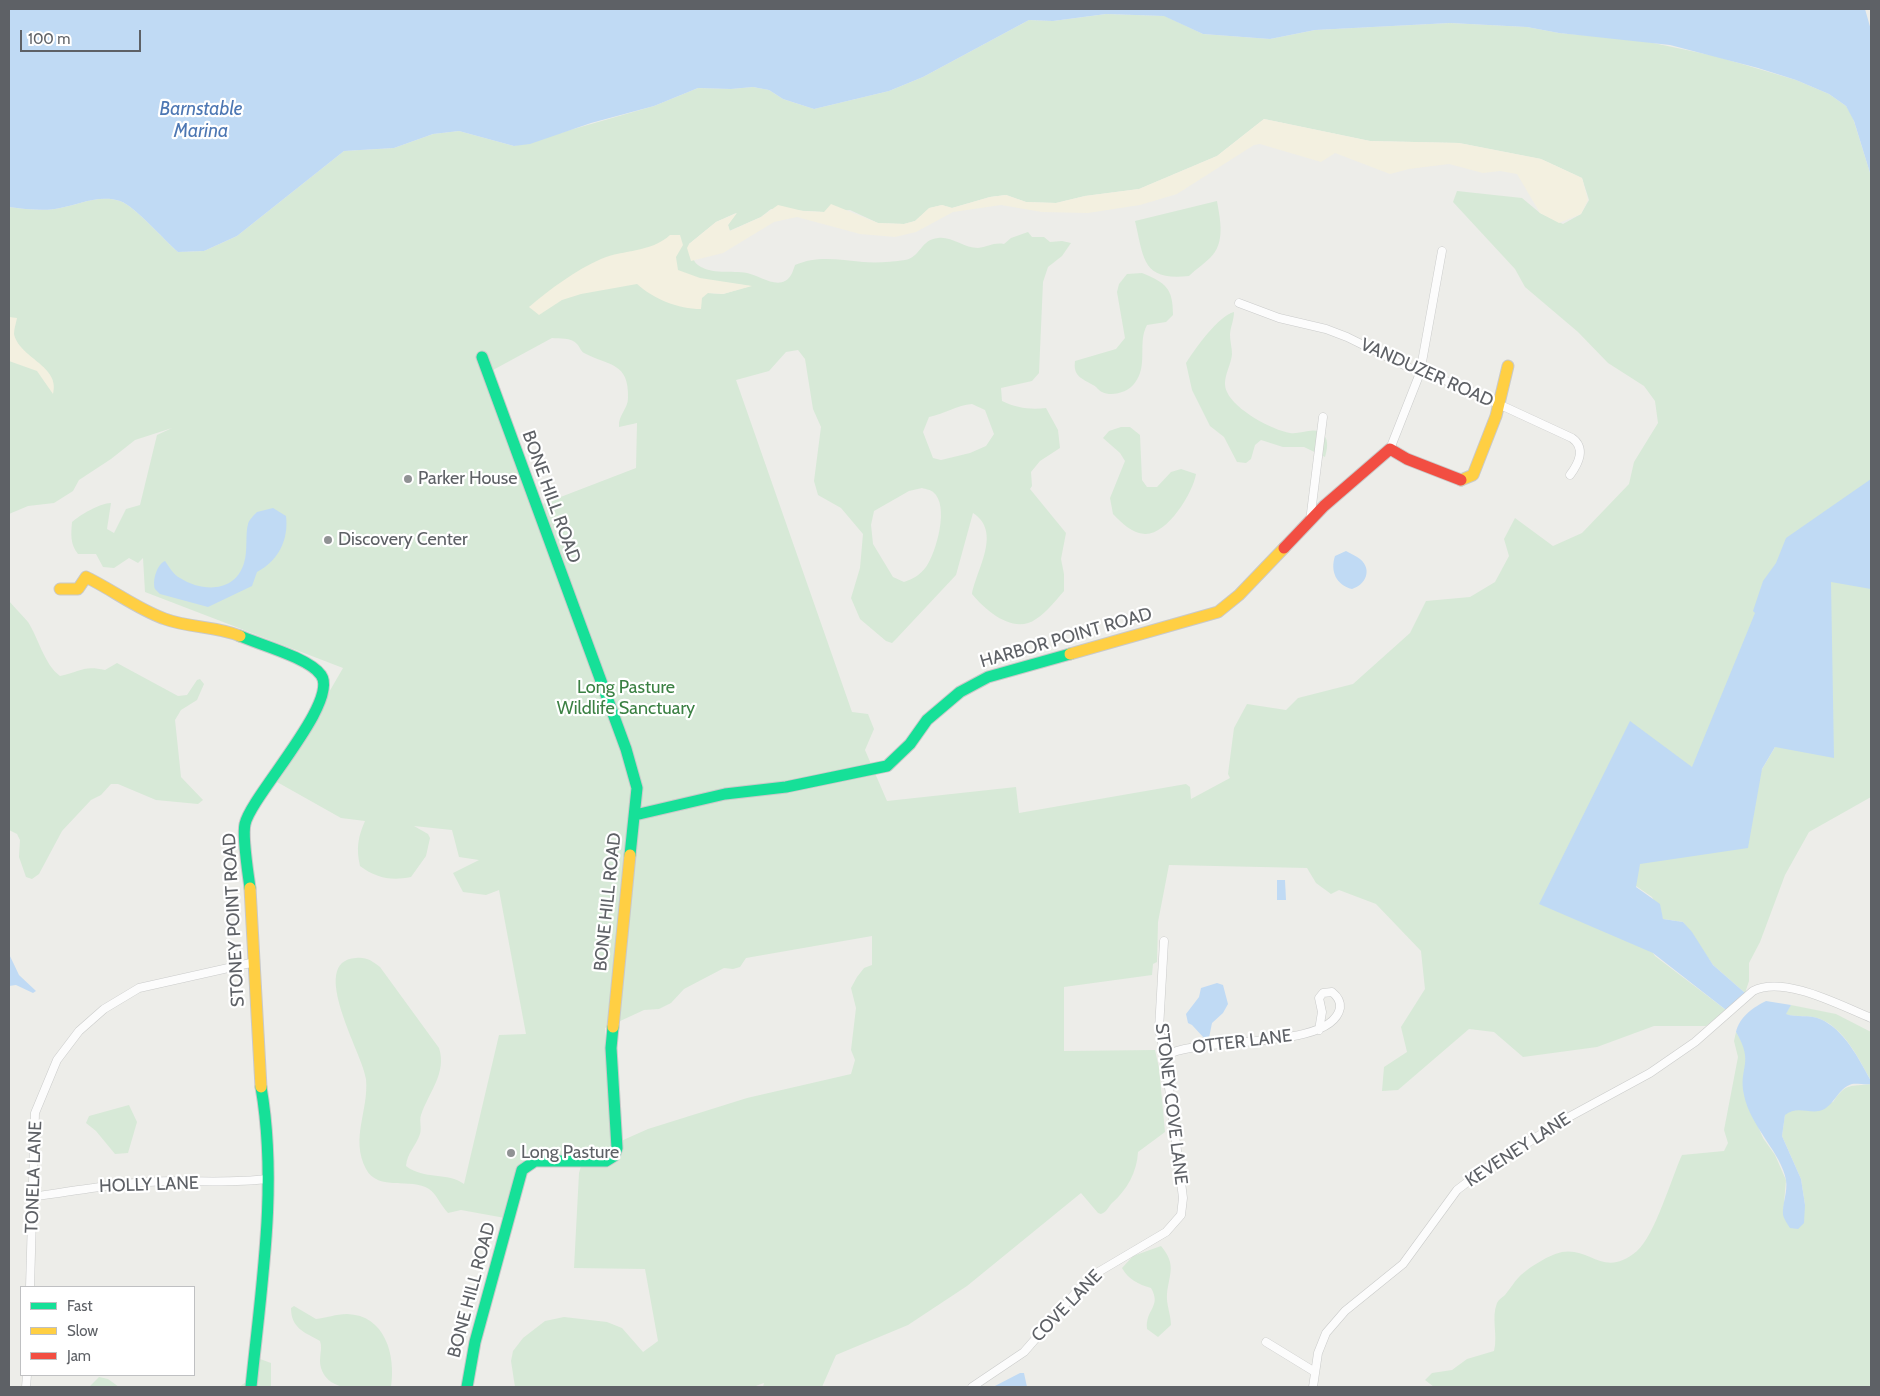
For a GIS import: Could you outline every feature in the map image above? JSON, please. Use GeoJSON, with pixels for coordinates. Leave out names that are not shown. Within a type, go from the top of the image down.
{"type":"FeatureCollection","features":[{"type":"Feature","properties":{"kind":"street"},"geometry":{"type":"LineString","coordinates":[[1442,251],[1420,372],[1390,449],[1434,470],[1466,480],[1473,475],[1479,464],[1496,416],[1508,366]]}},
{"type":"Feature","properties":{"kind":"street","name":"VANDUZER ROAD"},"geometry":{"type":"LineString","coordinates":[[1239,303],[1278,318],[1326,329],[1420,372],[1454,383],[1577,441],[1580,452],[1579,464],[1570,475]]}},
{"type":"Feature","properties":{"kind":"street","name":"BONE HILL ROAD"},"geometry":{"type":"LineString","coordinates":[[467,1387],[475,1342],[522,1170],[535,1162],[606,1161],[614,1156],[617,1148],[611,1048],[637,781],[482,357]]}},
{"type":"Feature","properties":{"kind":"street"},"geometry":{"type":"LineString","coordinates":[[1310,521],[1323,417]]}},
{"type":"Feature","properties":{"kind":"street","name":"HARBOR POINT ROAD"},"geometry":{"type":"LineString","coordinates":[[635,815],[725,794],[786,787],[887,766],[910,744],[927,720],[960,692],[988,676],[1218,612],[1239,595],[1348,484],[1390,449]]}},
{"type":"Feature","properties":{"kind":"street","name":"STONEY POINT ROAD"},"geometry":{"type":"LineString","coordinates":[[60,589],[78,589],[86,576],[123,599],[160,617],[173,622],[221,628],[314,666],[323,677],[324,692],[316,708],[294,748],[249,815],[246,824],[260,1080],[267,1121],[266,1241],[252,1387]]}},
{"type":"Feature","properties":{"kind":"street","name":"STONEY COVE LANE"},"geometry":{"type":"LineString","coordinates":[[1164,941],[1159,1030],[1165,1056],[1183,1207]]}},
{"type":"Feature","properties":{"kind":"street","name":"TONELA LANE"},"geometry":{"type":"LineString","coordinates":[[30,1286],[34,1124],[37,1106],[57,1060],[79,1031],[104,1008],[139,988],[255,962]]}},
{"type":"Feature","properties":{"kind":"street","name":"KEVENEY LANE"},"geometry":{"type":"LineString","coordinates":[[1313,1387],[1322,1342],[1336,1320],[1403,1264],[1457,1190],[1477,1175],[1554,1126],[1650,1073],[1695,1042],[1753,991],[1765,987],[1799,990],[1871,1018]]}},
{"type":"Feature","properties":{"kind":"street"},"geometry":{"type":"LineString","coordinates":[[1323,992],[1332,992],[1338,998],[1340,1008],[1338,1014],[1319,1030],[1322,1012],[1319,998],[1323,992]]}},
{"type":"Feature","properties":{"kind":"street","name":"OTTER LANE"},"geometry":{"type":"LineString","coordinates":[[1165,1056],[1171,1052],[1191,1048],[1247,1043],[1319,1030]]}},
{"type":"Feature","properties":{"kind":"street","name":"HOLLY LANE"},"geometry":{"type":"LineString","coordinates":[[32,1197],[128,1184],[170,1181],[206,1183],[267,1179]]}},
{"type":"Feature","properties":{"kind":"street","name":"COVE LANE"},"geometry":{"type":"LineString","coordinates":[[972,1387],[1024,1352],[1079,1289],[1095,1274],[1166,1232],[1181,1215],[1183,1207]]}},
{"type":"Feature","properties":{"kind":"street"},"geometry":{"type":"LineString","coordinates":[[1266,1342],[1315,1372]]}},
{"type":"Feature","properties":{"kind":"green space","name":"Long Pasture Wildlife Sanctuary"},"geometry":{"type":"Polygon","coordinates":[[[1106,14],[1165,16],[1203,34],[1270,39],[1315,30],[1450,23],[1527,27],[1559,33],[1639,40],[1715,56],[1796,80],[1829,94],[1846,106],[1852,115],[1871,176],[1871,523],[1761,617],[1771,666],[1669,806],[1617,897],[1655,956],[1726,1010],[1706,1026],[1654,1026],[1597,1047],[1523,1057],[1494,1032],[1469,1029],[1398,1090],[1382,1091],[1384,1067],[1407,1052],[1401,1027],[1425,989],[1421,951],[1376,904],[1339,890],[1331,894],[1316,883],[1307,868],[1169,865],[1158,922],[1157,962],[1153,964],[1152,975],[1064,987],[1064,1051],[1155,1050],[1159,1068],[1165,1132],[1138,1152],[1136,1167],[1130,1180],[1105,1212],[1098,1213],[1081,1193],[967,1286],[908,1325],[836,1355],[822,1387],[763,1387],[764,1383],[753,1387],[515,1387],[511,1361],[513,1351],[523,1338],[545,1321],[564,1317],[607,1322],[622,1328],[643,1352],[658,1341],[645,1269],[574,1268],[579,1173],[584,1156],[548,1154],[531,1157],[524,1161],[519,1167],[505,1218],[461,1210],[448,1213],[429,1189],[413,1184],[386,1182],[371,1176],[366,1169],[360,1146],[366,1079],[342,1011],[337,992],[336,975],[342,963],[356,958],[372,961],[380,967],[439,1048],[441,1066],[439,1074],[421,1115],[420,1134],[408,1157],[406,1166],[420,1173],[451,1178],[464,1184],[499,1035],[526,1034],[499,890],[486,895],[463,892],[453,873],[479,860],[459,857],[452,830],[414,826],[428,834],[430,838],[426,856],[411,877],[397,879],[378,876],[360,866],[358,843],[365,821],[341,818],[277,782],[343,668],[145,592],[143,558],[138,563],[129,558],[114,568],[103,567],[96,554],[78,554],[75,550],[71,535],[72,522],[80,516],[101,505],[111,503],[107,529],[114,533],[126,509],[140,505],[157,435],[172,428],[135,440],[111,459],[79,480],[73,491],[54,503],[28,506],[9,514],[9,207],[49,210],[95,200],[112,199],[120,201],[133,209],[178,252],[204,251],[237,236],[344,151],[394,148],[433,134],[459,131],[514,146],[654,106],[698,88],[731,89],[753,87],[769,90],[783,99],[814,109],[889,91],[923,77],[1029,20],[1053,21],[1106,14]],[[1264,119],[1217,156],[1139,189],[1085,196],[1056,203],[1026,202],[1006,195],[990,197],[952,208],[942,205],[930,208],[915,221],[904,224],[878,223],[850,210],[824,212],[771,209],[761,217],[729,231],[728,225],[736,213],[716,222],[689,244],[694,261],[703,268],[715,271],[747,273],[776,283],[787,280],[795,265],[812,260],[837,259],[889,262],[910,259],[932,239],[938,238],[978,248],[994,244],[1004,244],[1011,238],[1028,232],[1032,237],[1044,237],[1050,242],[1062,241],[1071,243],[1062,256],[1048,267],[1043,282],[1039,373],[1032,381],[1001,388],[1002,401],[1024,408],[1046,408],[1058,430],[1060,448],[1040,461],[1031,472],[1032,486],[1030,489],[1066,533],[1061,559],[1064,574],[1064,591],[1044,613],[1028,623],[1010,623],[1001,619],[972,594],[987,540],[986,530],[973,513],[956,575],[892,643],[886,641],[860,619],[851,598],[860,568],[863,534],[841,508],[818,495],[814,481],[821,427],[813,409],[805,359],[798,350],[786,352],[769,371],[736,380],[852,712],[868,714],[874,729],[865,750],[887,801],[1016,787],[1019,813],[1186,784],[1190,787],[1191,799],[1230,778],[1228,774],[1234,728],[1247,704],[1286,710],[1298,698],[1353,684],[1410,633],[1426,601],[1470,597],[1495,582],[1509,556],[1504,539],[1515,518],[1553,546],[1582,533],[1629,484],[1634,462],[1658,423],[1655,401],[1644,386],[1608,363],[1578,332],[1525,287],[1515,269],[1453,202],[1457,191],[1522,198],[1540,213],[1563,224],[1581,214],[1589,200],[1582,178],[1541,159],[1459,143],[1370,141],[1264,119]],[[701,279],[708,293],[723,294],[750,286],[701,279]],[[552,338],[493,370],[532,508],[636,468],[637,423],[619,427],[620,419],[628,402],[625,378],[616,367],[584,353],[578,345],[568,339],[552,338]],[[972,404],[929,417],[923,432],[933,458],[941,460],[970,453],[986,446],[994,434],[985,410],[972,404]],[[922,488],[909,491],[874,511],[871,525],[873,544],[893,577],[904,582],[910,580],[926,567],[934,551],[941,518],[938,498],[932,491],[922,488]],[[872,936],[746,958],[740,967],[733,969],[724,968],[684,989],[671,1003],[659,1009],[644,1010],[605,1028],[612,1145],[648,1129],[747,1098],[851,1074],[855,1060],[851,1050],[856,1008],[851,988],[864,968],[872,965],[872,936]]]}},
{"type":"Feature","properties":{"kind":"green space"},"geometry":{"type":"Polygon","coordinates":[[[1217,201],[1221,231],[1218,245],[1210,258],[1189,276],[1174,277],[1162,275],[1154,271],[1148,265],[1144,256],[1135,221],[1217,201]]]}},
{"type":"Feature","properties":{"kind":"green space"},"geometry":{"type":"Polygon","coordinates":[[[1142,273],[1157,280],[1170,292],[1173,315],[1166,322],[1147,325],[1143,339],[1141,370],[1134,384],[1120,393],[1106,393],[1079,376],[1075,370],[1075,361],[1116,349],[1125,338],[1117,292],[1119,284],[1127,274],[1142,273]]]}},
{"type":"Feature","properties":{"kind":"green space"},"geometry":{"type":"Polygon","coordinates":[[[1234,312],[1230,335],[1232,354],[1225,382],[1225,387],[1231,399],[1255,418],[1282,431],[1290,433],[1312,430],[1321,432],[1326,437],[1327,443],[1325,457],[1304,447],[1283,447],[1261,440],[1255,445],[1251,459],[1246,463],[1237,462],[1224,437],[1210,426],[1192,390],[1186,363],[1214,326],[1234,312]]]}},
{"type":"Feature","properties":{"kind":"green space"},"geometry":{"type":"Polygon","coordinates":[[[1121,427],[1130,427],[1140,435],[1142,480],[1147,487],[1157,487],[1171,472],[1181,469],[1196,474],[1190,492],[1178,511],[1162,528],[1153,532],[1145,534],[1135,532],[1113,514],[1110,498],[1125,461],[1120,453],[1103,438],[1109,431],[1121,427]]]}},
{"type":"Feature","properties":{"kind":"green space"},"geometry":{"type":"Polygon","coordinates":[[[1871,548],[1871,797],[1809,832],[1785,875],[1760,942],[1749,963],[1749,981],[1745,993],[1713,965],[1683,922],[1663,919],[1652,897],[1633,884],[1614,818],[1748,793],[1791,720],[1784,615],[1871,548]]]}},
{"type":"Feature","properties":{"kind":"green space"},"geometry":{"type":"Polygon","coordinates":[[[9,601],[28,622],[50,665],[60,676],[92,668],[105,670],[117,663],[178,696],[187,695],[197,680],[200,679],[204,684],[197,700],[181,710],[175,720],[181,777],[203,800],[198,804],[156,800],[118,784],[111,784],[101,795],[91,800],[62,831],[39,874],[32,879],[26,877],[19,857],[20,840],[17,834],[9,830],[9,601]]]}},
{"type":"Feature","properties":{"kind":"green space"},"geometry":{"type":"Polygon","coordinates":[[[1791,1005],[1836,1014],[1871,1032],[1871,1081],[1850,1045],[1836,1029],[1820,1019],[1785,1014],[1791,1005]]]}},
{"type":"Feature","properties":{"kind":"green space"},"geometry":{"type":"Polygon","coordinates":[[[1736,1032],[1745,1047],[1747,1061],[1744,1094],[1763,1138],[1775,1155],[1786,1180],[1783,1215],[1805,1205],[1801,1179],[1782,1136],[1785,1114],[1791,1110],[1833,1102],[1845,1088],[1871,1084],[1871,1387],[1434,1387],[1425,1380],[1432,1373],[1452,1370],[1467,1359],[1494,1351],[1495,1309],[1497,1303],[1519,1277],[1539,1262],[1562,1252],[1572,1252],[1606,1262],[1615,1262],[1625,1259],[1637,1251],[1650,1233],[1682,1155],[1724,1151],[1728,1143],[1724,1130],[1738,1057],[1734,1041],[1736,1032]]]}},
{"type":"Feature","properties":{"kind":"green space"},"geometry":{"type":"Polygon","coordinates":[[[129,1105],[137,1122],[128,1153],[115,1154],[96,1131],[86,1123],[89,1116],[129,1105]]]}},
{"type":"Feature","properties":{"kind":"green space"},"geometry":{"type":"Polygon","coordinates":[[[1161,1246],[1169,1259],[1171,1270],[1167,1298],[1171,1325],[1158,1337],[1147,1329],[1148,1317],[1155,1300],[1151,1288],[1134,1281],[1122,1268],[1133,1256],[1161,1246]]]}},
{"type":"Feature","properties":{"kind":"green space"},"geometry":{"type":"Polygon","coordinates":[[[294,1306],[316,1319],[347,1314],[360,1316],[371,1321],[379,1329],[389,1350],[392,1362],[391,1387],[351,1388],[332,1383],[321,1368],[320,1341],[296,1325],[291,1308],[294,1306]]]}},
{"type":"Feature","properties":{"kind":"green space"},"geometry":{"type":"Polygon","coordinates":[[[260,1359],[271,1363],[271,1387],[239,1387],[246,1382],[256,1361],[260,1359]]]}},
{"type":"Feature","properties":{"kind":"green space"},"geometry":{"type":"Polygon","coordinates":[[[99,1377],[108,1379],[119,1387],[89,1387],[99,1377]]]}},
{"type":"Feature","properties":{"kind":"sand"},"geometry":{"type":"Polygon","coordinates":[[[1264,119],[1370,141],[1459,143],[1541,159],[1582,178],[1588,200],[1581,214],[1559,223],[1540,213],[1517,174],[1500,171],[1483,173],[1449,164],[1409,169],[1390,174],[1335,153],[1321,162],[1260,144],[1254,145],[1177,194],[1140,205],[1088,213],[1042,212],[1001,205],[953,212],[916,232],[895,237],[860,234],[797,217],[774,222],[723,253],[691,261],[687,248],[689,244],[716,222],[737,213],[728,225],[730,231],[761,217],[778,205],[803,211],[824,212],[831,204],[878,223],[904,224],[915,221],[929,208],[942,205],[952,208],[990,197],[1006,195],[1026,202],[1056,203],[1085,196],[1139,189],[1217,156],[1264,119]]]}},
{"type":"Feature","properties":{"kind":"sand"},"geometry":{"type":"Polygon","coordinates":[[[670,235],[680,235],[683,245],[676,257],[678,270],[700,278],[752,286],[723,294],[708,293],[702,298],[701,309],[692,309],[667,302],[637,284],[581,294],[562,300],[539,315],[529,307],[564,280],[592,263],[610,256],[646,248],[670,235]]]}},
{"type":"Feature","properties":{"kind":"sand"},"geometry":{"type":"Polygon","coordinates":[[[9,317],[17,318],[14,334],[17,342],[51,376],[54,384],[53,394],[37,371],[9,361],[9,317]]]}},
{"type":"Feature","properties":{"kind":"water","name":"Barnstable Marina"},"geometry":{"type":"Polygon","coordinates":[[[9,9],[1865,9],[1871,30],[1871,176],[1854,121],[1846,106],[1829,94],[1796,80],[1758,68],[1670,45],[1559,33],[1527,27],[1450,23],[1315,30],[1270,39],[1203,34],[1164,16],[1106,14],[1053,21],[1029,20],[923,77],[889,91],[814,109],[783,99],[769,90],[753,87],[731,89],[698,88],[654,106],[591,123],[530,144],[514,146],[459,131],[433,134],[394,148],[344,151],[237,236],[204,251],[178,252],[141,216],[120,201],[112,199],[95,200],[49,210],[9,207],[9,9]]]}},
{"type":"Feature","properties":{"kind":"water"},"geometry":{"type":"Polygon","coordinates":[[[1871,479],[1871,589],[1831,582],[1834,758],[1775,747],[1762,769],[1748,848],[1640,864],[1636,887],[1660,904],[1663,919],[1683,922],[1692,932],[1713,965],[1745,993],[1726,1010],[1653,953],[1539,904],[1630,721],[1692,767],[1755,613],[1753,611],[1763,581],[1776,563],[1786,538],[1871,479]]]}},
{"type":"Feature","properties":{"kind":"water"},"geometry":{"type":"Polygon","coordinates":[[[273,508],[286,516],[284,541],[271,562],[257,572],[252,586],[208,607],[160,594],[155,589],[156,573],[165,561],[178,577],[189,583],[208,587],[226,585],[240,573],[244,563],[249,521],[257,512],[273,508]]]}},
{"type":"Feature","properties":{"kind":"water"},"geometry":{"type":"Polygon","coordinates":[[[1346,551],[1364,563],[1367,572],[1364,581],[1352,589],[1338,581],[1333,567],[1335,556],[1346,551]]]}},
{"type":"Feature","properties":{"kind":"water"},"geometry":{"type":"Polygon","coordinates":[[[1277,880],[1285,880],[1286,900],[1277,900],[1277,880]]]}},
{"type":"Feature","properties":{"kind":"water"},"geometry":{"type":"Polygon","coordinates":[[[9,954],[19,975],[36,991],[33,993],[16,985],[9,986],[9,954]]]}},
{"type":"Feature","properties":{"kind":"water"},"geometry":{"type":"Polygon","coordinates":[[[1217,983],[1223,985],[1228,1004],[1223,1013],[1212,1023],[1209,1038],[1204,1038],[1188,1023],[1186,1014],[1199,997],[1201,988],[1217,983]]]}},
{"type":"Feature","properties":{"kind":"water"},"geometry":{"type":"Polygon","coordinates":[[[1766,1001],[1791,1005],[1786,1014],[1816,1018],[1829,1024],[1844,1037],[1871,1081],[1871,1084],[1852,1084],[1847,1086],[1828,1106],[1819,1111],[1793,1111],[1785,1115],[1782,1136],[1801,1179],[1805,1205],[1804,1223],[1798,1229],[1790,1228],[1784,1217],[1786,1180],[1783,1170],[1779,1160],[1753,1118],[1744,1095],[1744,1051],[1736,1032],[1740,1022],[1747,1014],[1756,1006],[1766,1001]]]}},
{"type":"Feature","properties":{"kind":"water"},"geometry":{"type":"Polygon","coordinates":[[[1020,1373],[1024,1373],[1027,1387],[993,1387],[1020,1373]]]}},
{"type":"Feature","properties":{"kind":"traffic: fast"},"geometry":{"type":"LineString","coordinates":[[482,357],[626,749],[637,788],[630,855]]}},
{"type":"Feature","properties":{"kind":"traffic: fast"},"geometry":{"type":"LineString","coordinates":[[240,636],[284,652],[306,663],[321,675],[323,688],[318,706],[307,727],[262,793],[245,824],[245,846],[250,888]]}},
{"type":"Feature","properties":{"kind":"traffic: fast"},"geometry":{"type":"LineString","coordinates":[[635,815],[725,794],[786,787],[887,766],[910,744],[927,720],[960,692],[988,677],[1070,654]]}},
{"type":"Feature","properties":{"kind":"traffic: fast"},"geometry":{"type":"LineString","coordinates":[[467,1387],[475,1342],[522,1170],[535,1161],[606,1161],[614,1156],[617,1148],[611,1048],[613,1027]]}},
{"type":"Feature","properties":{"kind":"traffic: fast"},"geometry":{"type":"LineString","coordinates":[[251,1387],[263,1275],[268,1199],[266,1124],[261,1087]]}},
{"type":"Feature","properties":{"kind":"traffic: slow"},"geometry":{"type":"LineString","coordinates":[[1461,480],[1473,475],[1496,416],[1508,366]]}},
{"type":"Feature","properties":{"kind":"traffic: slow"},"geometry":{"type":"LineString","coordinates":[[1070,654],[1218,612],[1239,595],[1284,548]]}},
{"type":"Feature","properties":{"kind":"traffic: slow"},"geometry":{"type":"LineString","coordinates":[[60,589],[78,589],[86,577],[165,619],[222,630],[240,636]]}},
{"type":"Feature","properties":{"kind":"traffic: slow"},"geometry":{"type":"LineString","coordinates":[[613,1027],[630,855]]}},
{"type":"Feature","properties":{"kind":"traffic: slow"},"geometry":{"type":"LineString","coordinates":[[250,888],[261,1087]]}},
{"type":"Feature","properties":{"kind":"traffic: jam"},"geometry":{"type":"LineString","coordinates":[[1284,548],[1324,506],[1390,449],[1407,459],[1461,480]]}},
{"type":"Feature","properties":{"kind":"place","name":"Parker House"},"geometry":{"type":"Point","coordinates":[408,479]}},
{"type":"Feature","properties":{"kind":"place","name":"Discovery Center"},"geometry":{"type":"Point","coordinates":[328,540]}},
{"type":"Feature","properties":{"kind":"place","name":"Long Pasture"},"geometry":{"type":"Point","coordinates":[511,1153]}}]}
